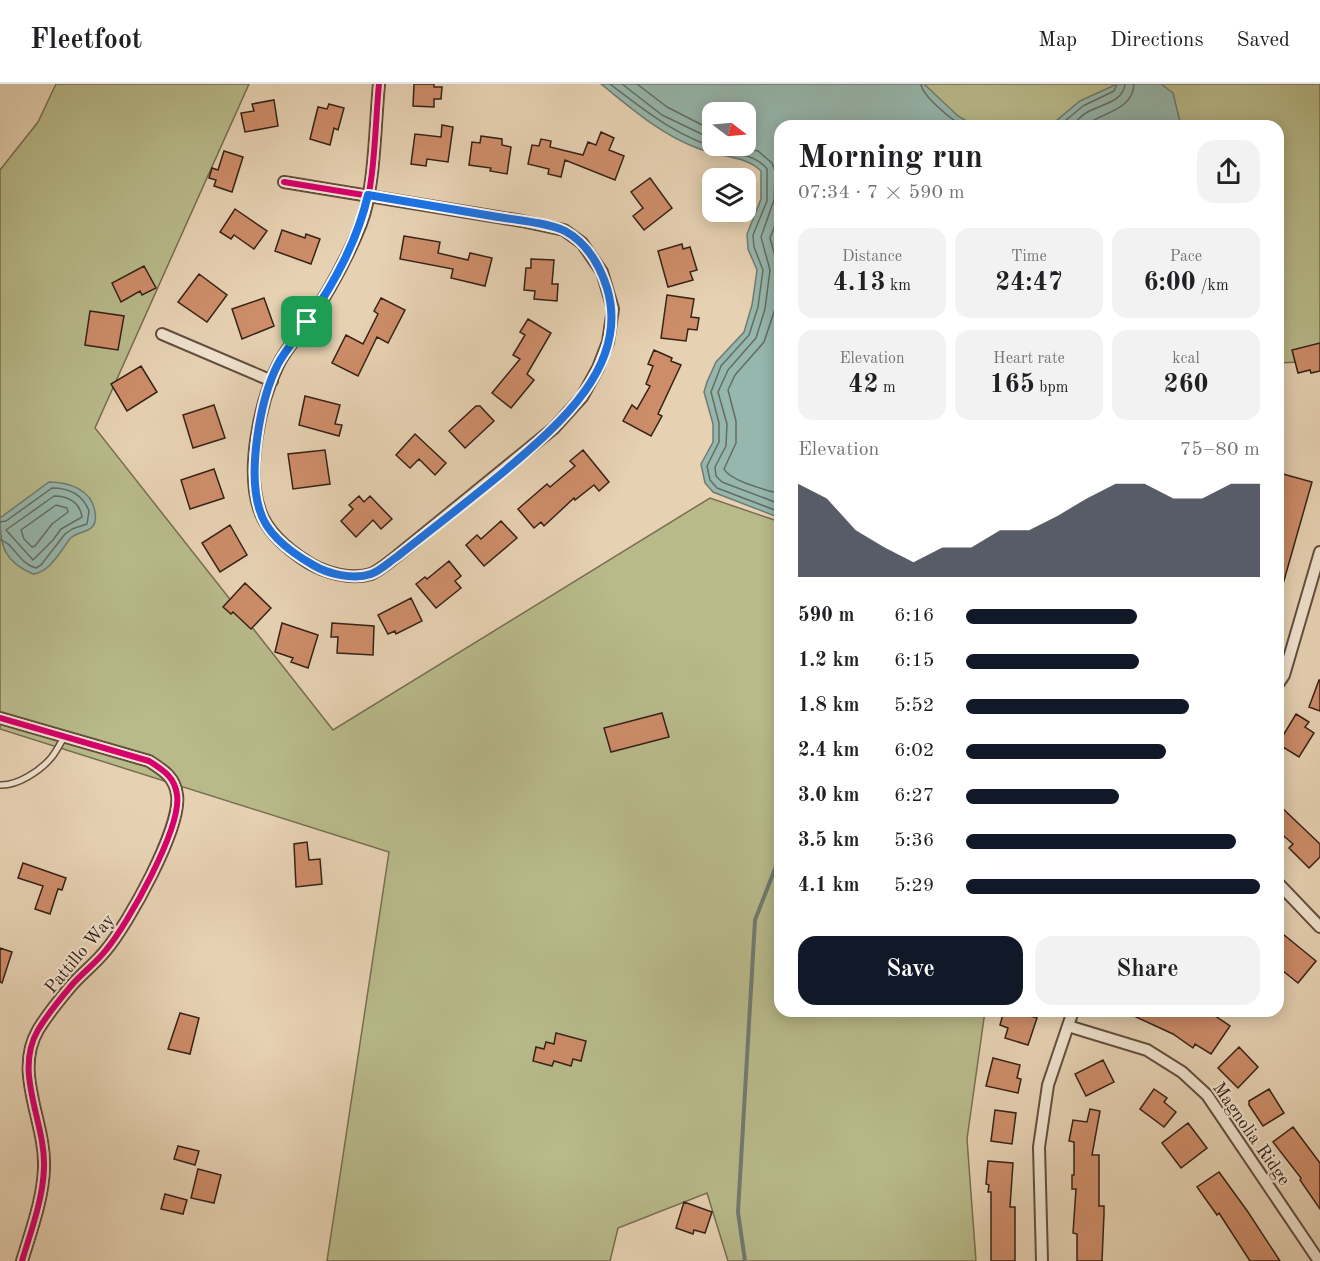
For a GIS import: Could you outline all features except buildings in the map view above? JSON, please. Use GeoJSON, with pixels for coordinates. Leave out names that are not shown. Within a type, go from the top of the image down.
{"type":"FeatureCollection","features":[{"type":"Feature","properties":{"kind":"street"},"geometry":{"type":"LineString","coordinates":[[284,182],[368,195],[522,221],[564,230],[582,243],[602,272],[613,309],[608,342],[598,368],[582,397],[554,429],[398,556],[370,574],[342,576],[318,568],[294,554],[279,541],[260,513],[254,483],[260,418],[278,364],[344,263],[362,222],[368,195],[379,84]]}},
{"type":"Feature","properties":{"kind":"street"},"geometry":{"type":"LineString","coordinates":[[162,334],[272,381]]}},
{"type":"Feature","properties":{"kind":"street"},"geometry":{"type":"LineString","coordinates":[[1284,675],[1320,552]]}},
{"type":"Feature","properties":{"kind":"street","name":"Pattillo Way"},"geometry":{"type":"LineString","coordinates":[[0,718],[149,762],[164,770],[173,781],[178,795],[177,809],[166,846],[129,918],[106,951],[71,985],[39,1029],[29,1048],[28,1065],[42,1138],[44,1167],[41,1192],[22,1261]]}},
{"type":"Feature","properties":{"kind":"street"},"geometry":{"type":"LineString","coordinates":[[1284,889],[1320,927]]}},
{"type":"Feature","properties":{"kind":"street"},"geometry":{"type":"LineString","coordinates":[[1042,1261],[1039,1147],[1048,1085],[1071,1017]]}},
{"type":"Feature","properties":{"kind":"street","name":"Magnolia Ridge"},"geometry":{"type":"LineString","coordinates":[[1068,1026],[1147,1050],[1182,1072],[1207,1095],[1319,1261]]}},
{"type":"Feature","properties":{"kind":"lane"},"geometry":{"type":"LineString","coordinates":[[0,785],[8,786],[36,771],[51,758],[64,737]]}},
{"type":"Feature","properties":{"kind":"green space"},"geometry":{"type":"Polygon","coordinates":[[[56,84],[249,84],[95,428],[333,730],[710,498],[774,520],[774,1017],[984,1017],[967,1139],[976,1261],[728,1261],[707,1193],[618,1228],[610,1261],[327,1261],[389,852],[0,729],[0,170],[38,122],[56,84]]]}},
{"type":"Feature","properties":{"kind":"green space"},"geometry":{"type":"Polygon","coordinates":[[[904,84],[1320,84],[1320,361],[1284,363],[1284,120],[933,120],[904,84]]]}},
{"type":"Feature","properties":{"kind":"water"},"geometry":{"type":"Polygon","coordinates":[[[601,84],[924,84],[965,120],[774,120],[774,516],[713,492],[705,483],[701,464],[713,442],[713,424],[704,392],[707,382],[716,362],[744,332],[752,305],[757,270],[748,249],[747,234],[752,222],[756,222],[756,212],[761,199],[761,171],[748,162],[727,156],[756,156],[756,102],[702,102],[702,150],[646,120],[601,84]]]}},
{"type":"Feature","properties":{"kind":"water"},"geometry":{"type":"Polygon","coordinates":[[[1117,84],[1161,84],[1173,93],[1180,120],[1057,120],[1080,101],[1117,84]]]}},
{"type":"Feature","properties":{"kind":"water"},"geometry":{"type":"Polygon","coordinates":[[[49,482],[72,486],[85,493],[93,505],[96,520],[90,529],[74,535],[49,566],[33,574],[10,559],[1,537],[0,518],[49,482]]]}},
{"type":"Feature","properties":{"kind":"waterway"},"geometry":{"type":"LineString","coordinates":[[745,1261],[738,1212],[755,920],[774,871]]}},
{"type":"Feature","properties":{"kind":"cycle path"},"geometry":{"type":"LineString","coordinates":[[284,182],[522,221],[564,230],[582,243],[602,272],[613,309],[608,342],[598,368],[582,397],[554,428],[388,563],[371,574],[363,576],[339,575],[316,567],[280,541],[268,527],[260,511],[256,495],[254,457],[260,417],[271,380],[288,349],[330,288],[361,224],[366,209],[369,193],[372,174],[379,84]]}},
{"type":"Feature","properties":{"kind":"cycle path"},"geometry":{"type":"LineString","coordinates":[[0,718],[149,761],[171,779],[177,795],[176,810],[163,851],[127,919],[102,955],[75,981],[54,1007],[38,1030],[31,1046],[29,1080],[40,1133],[44,1168],[39,1203],[22,1261]]}},
{"type":"Feature","properties":{"kind":"route"},"geometry":{"type":"LineString","coordinates":[[368,195],[564,230],[582,243],[602,272],[613,309],[608,342],[598,368],[582,397],[554,429],[398,556],[370,574],[342,576],[318,568],[294,554],[279,541],[260,513],[254,483],[260,418],[278,364],[307,322],[344,263],[362,222],[368,195]]}}]}
